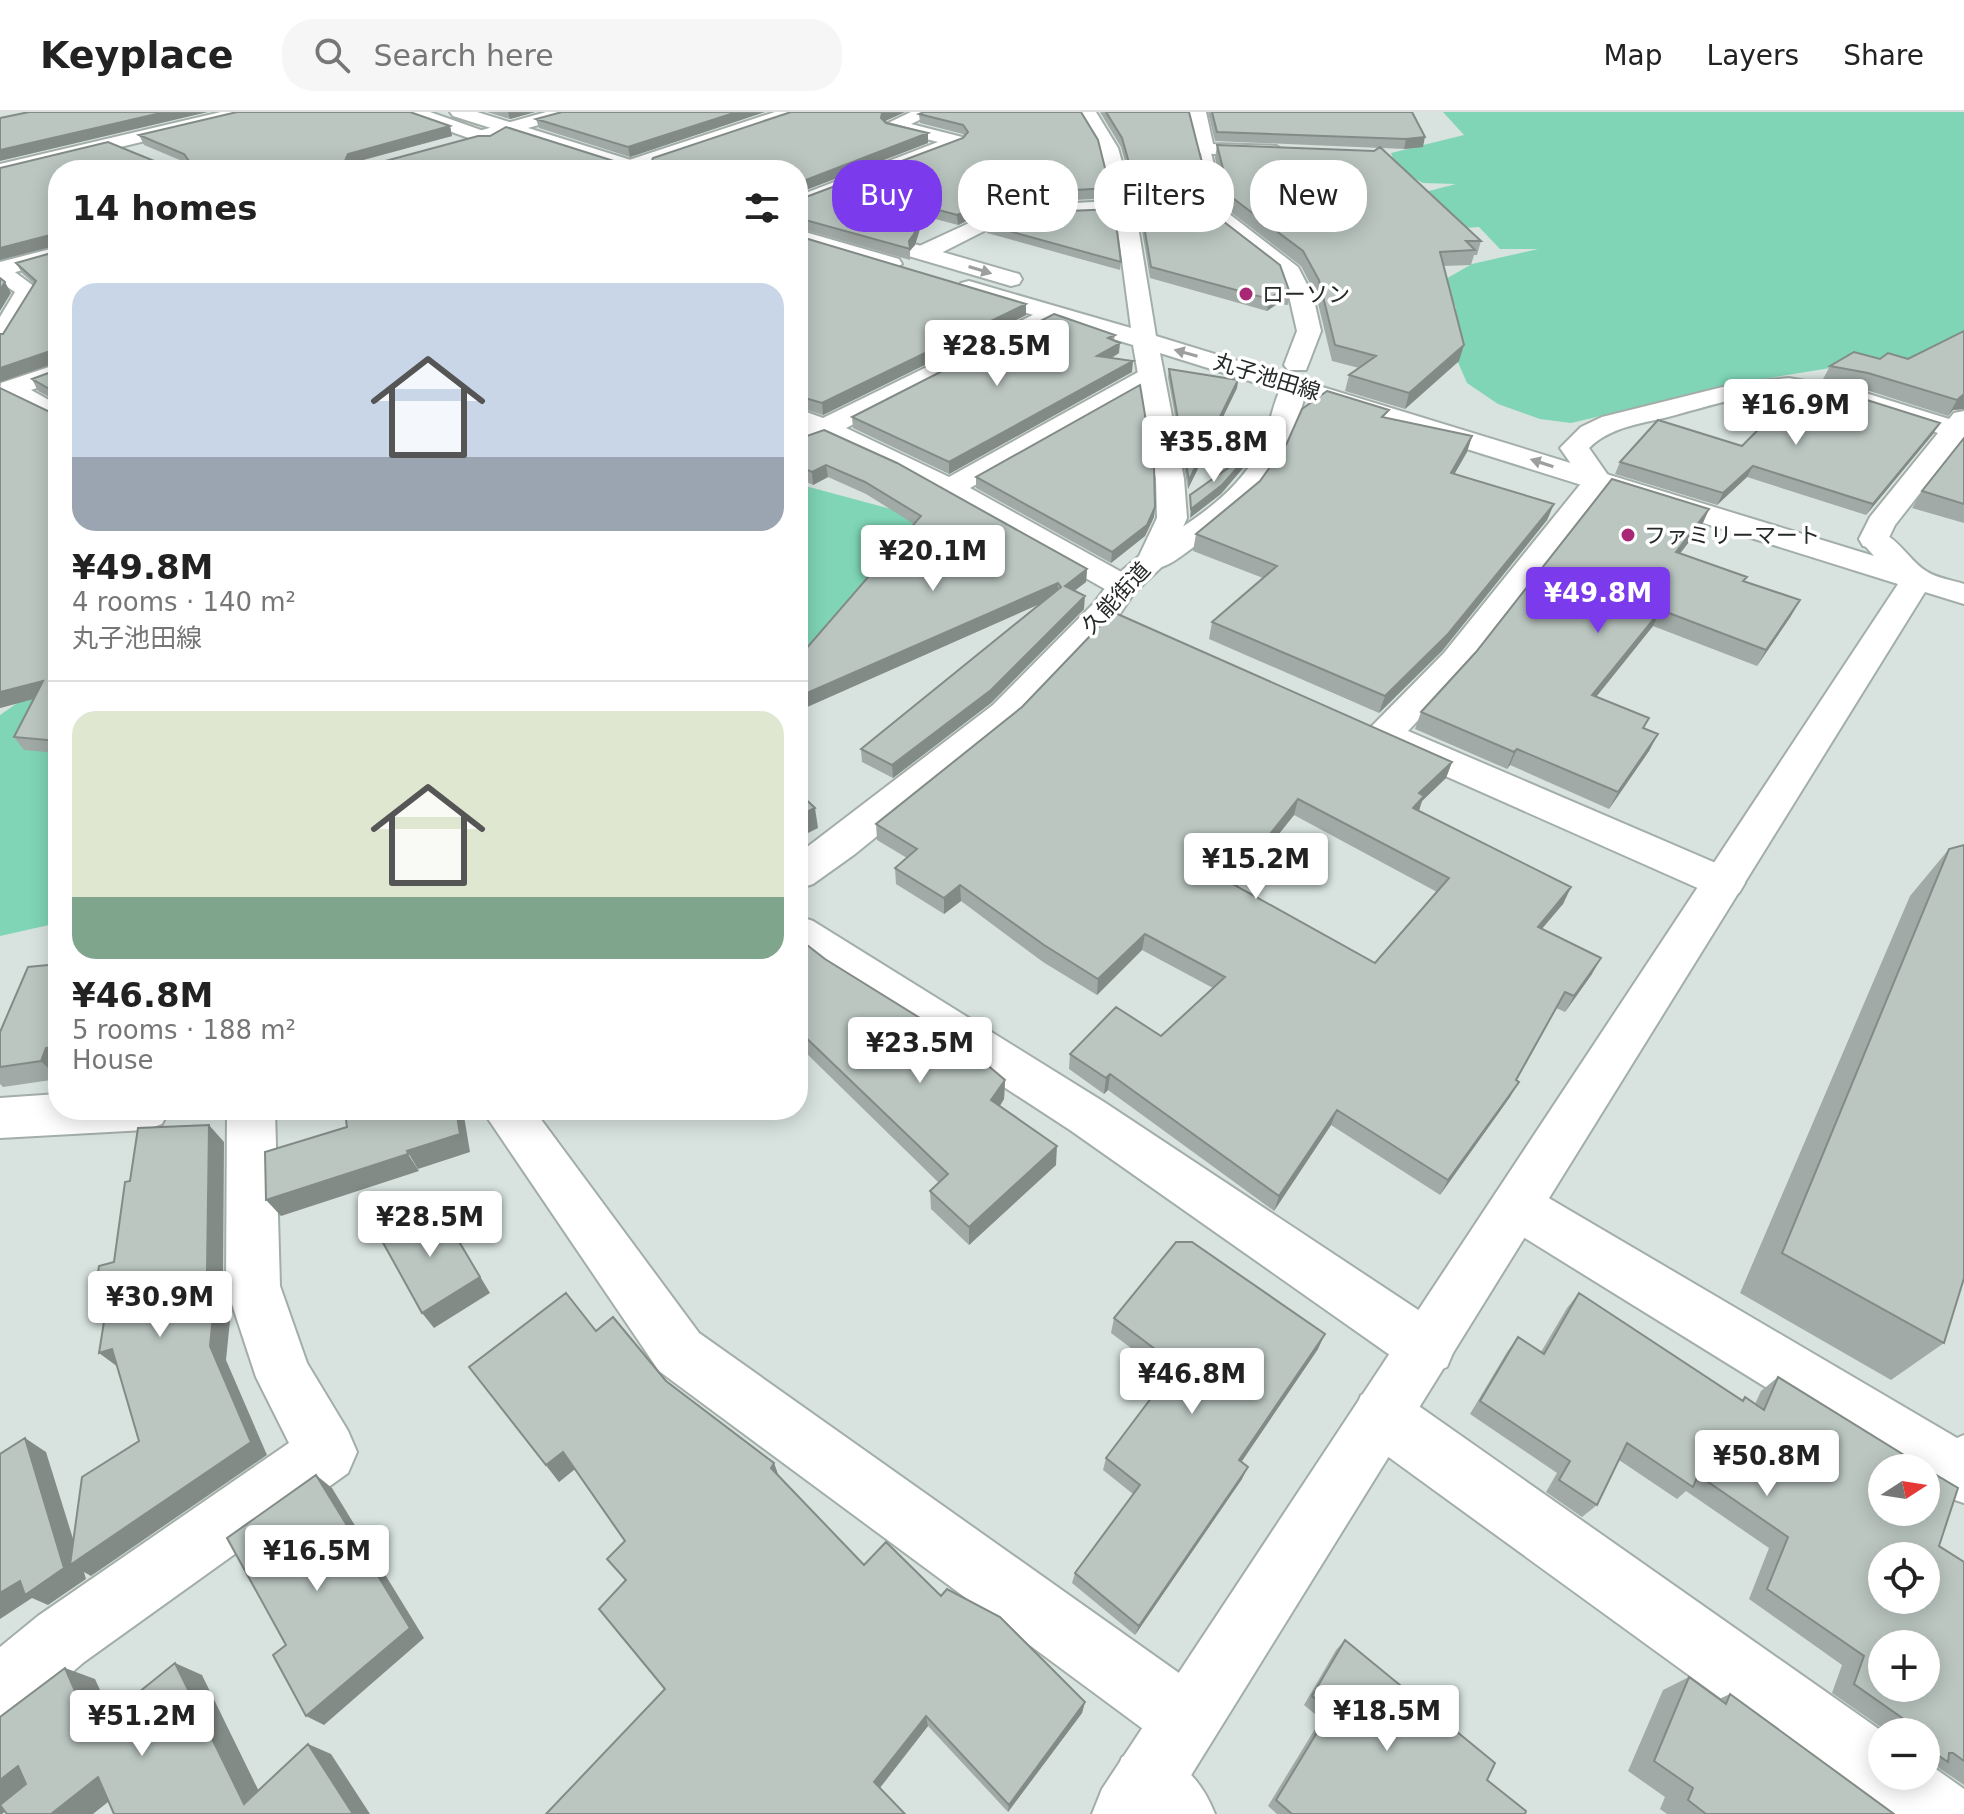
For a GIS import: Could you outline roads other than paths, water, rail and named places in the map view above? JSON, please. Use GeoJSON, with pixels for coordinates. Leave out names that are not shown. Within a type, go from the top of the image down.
{"type":"FeatureCollection","features":[{"type":"Feature","properties":{"kind":"street"},"geometry":{"type":"LineString","coordinates":[[0,170],[243,112]]}},
{"type":"Feature","properties":{"kind":"street"},"geometry":{"type":"LineString","coordinates":[[413,112],[557,160]]}},
{"type":"Feature","properties":{"kind":"street"},"geometry":{"type":"LineString","coordinates":[[459,112],[610,160]]}},
{"type":"Feature","properties":{"kind":"street"},"geometry":{"type":"LineString","coordinates":[[451,145],[565,112]]}},
{"type":"Feature","properties":{"kind":"street"},"geometry":{"type":"LineString","coordinates":[[659,160],[792,112]]}},
{"type":"Feature","properties":{"kind":"street"},"geometry":{"type":"LineString","coordinates":[[808,199],[956,141],[893,125],[927,112]]}},
{"type":"Feature","properties":{"kind":"street","name":"久能街道"},"geometry":{"type":"LineString","coordinates":[[1087,112],[1109,148],[1112,160]]}},
{"type":"Feature","properties":{"kind":"street"},"geometry":{"type":"LineString","coordinates":[[1197,112],[1205,149],[1296,153]]}},
{"type":"Feature","properties":{"kind":"street"},"geometry":{"type":"LineString","coordinates":[[114,142],[141,153]]}},
{"type":"Feature","properties":{"kind":"street"},"geometry":{"type":"LineString","coordinates":[[923,253],[991,219],[1021,212],[1094,207]]}},
{"type":"Feature","properties":{"kind":"street","name":"丸子池田線"},"geometry":{"type":"LineString","coordinates":[[808,219],[923,253],[1143,330],[1296,375],[1574,448],[1814,521]]}},
{"type":"Feature","properties":{"kind":"street"},"geometry":{"type":"LineString","coordinates":[[1152,561],[1230,508],[1264,470],[1282,436],[1309,331],[1301,296],[1290,272],[1234,227]]}},
{"type":"Feature","properties":{"kind":"street","name":"久能街道"},"geometry":{"type":"LineString","coordinates":[[808,867],[1006,713],[1121,606],[1152,561],[1172,518],[1170,479],[1129,232]]}},
{"type":"Feature","properties":{"kind":"street","name":"丸子池田線"},"geometry":{"type":"LineString","coordinates":[[808,239],[1051,313],[1143,330]]}},
{"type":"Feature","properties":{"kind":"street"},"geometry":{"type":"LineString","coordinates":[[1,268],[48,257]]}},
{"type":"Feature","properties":{"kind":"street"},"geometry":{"type":"LineString","coordinates":[[0,337],[28,290],[1,268]]}},
{"type":"Feature","properties":{"kind":"street"},"geometry":{"type":"LineString","coordinates":[[808,437],[1051,313]]}},
{"type":"Feature","properties":{"kind":"street"},"geometry":{"type":"LineString","coordinates":[[950,488],[1151,375]]}},
{"type":"Feature","properties":{"kind":"street","name":"丸子池田線"},"geometry":{"type":"LineString","coordinates":[[1296,375],[1598,481],[1938,577]]}},
{"type":"Feature","properties":{"kind":"street"},"geometry":{"type":"LineString","coordinates":[[48,376],[10,389],[48,410]]}},
{"type":"Feature","properties":{"kind":"street"},"geometry":{"type":"LineString","coordinates":[[1724,883],[1370,729],[1456,660],[1598,481],[1574,448],[1582,438],[1603,425],[1768,387],[1816,389],[1959,424],[1881,523],[1874,539]]}},
{"type":"Feature","properties":{"kind":"street"},"geometry":{"type":"LineString","coordinates":[[808,421],[950,488],[1121,606]]}},
{"type":"Feature","properties":{"kind":"street"},"geometry":{"type":"LineString","coordinates":[[1151,1803],[1186,1719],[1724,883],[1938,577],[1874,539],[1844,530]]}},
{"type":"Feature","properties":{"kind":"street"},"geometry":{"type":"LineString","coordinates":[[808,938],[1087,1116],[1427,1348]]}},
{"type":"Feature","properties":{"kind":"street"},"geometry":{"type":"LineString","coordinates":[[0,1118],[48,1115]]}},
{"type":"Feature","properties":{"kind":"street"},"geometry":{"type":"LineString","coordinates":[[0,1690],[61,1639],[327,1452],[284,1377],[253,1286],[251,1120]]}},
{"type":"Feature","properties":{"kind":"street"},"geometry":{"type":"LineString","coordinates":[[513,1120],[679,1352],[1186,1719]]}},
{"type":"Feature","properties":{"kind":"street"},"geometry":{"type":"LineString","coordinates":[[1517,1206],[1961,1474],[1964,1465]]}},
{"type":"Feature","properties":{"kind":"street"},"geometry":{"type":"LineString","coordinates":[[1382,1416],[1868,1764]]}},
{"type":"Feature","properties":{"kind":"street"},"geometry":{"type":"LineString","coordinates":[[1905,1790],[1939,1814]]}},
{"type":"Feature","properties":{"kind":"lane"},"geometry":{"type":"LineString","coordinates":[[1205,149],[1210,160]]}},
{"type":"Feature","properties":{"kind":"place","name":"ローソン"},"geometry":{"type":"Point","coordinates":[1246,294]}},
{"type":"Feature","properties":{"kind":"place","name":"ファミリーマート"},"geometry":{"type":"Point","coordinates":[1628,535]}}]}
